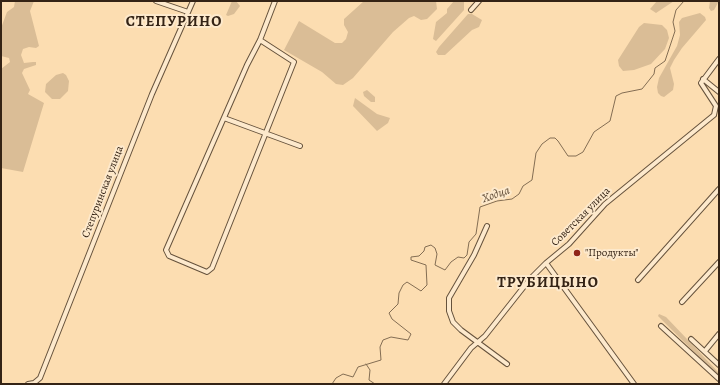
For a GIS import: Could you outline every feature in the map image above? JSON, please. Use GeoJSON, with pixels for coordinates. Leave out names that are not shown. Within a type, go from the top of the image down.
{"type":"FeatureCollection","features":[{"type":"Feature","properties":{"kind":"street"},"geometry":{"type":"LineString","coordinates":[[156,1],[188,12]]}},
{"type":"Feature","properties":{"kind":"street","name":"Степуринская улица"},"geometry":{"type":"LineString","coordinates":[[28,384],[34,383],[40,378],[149,100],[193,1]]}},
{"type":"Feature","properties":{"kind":"street"},"geometry":{"type":"LineString","coordinates":[[260,40],[294,62],[212,268],[207,272],[169,256],[166,252],[247,65],[260,40],[275,1]]}},
{"type":"Feature","properties":{"kind":"street"},"geometry":{"type":"LineString","coordinates":[[471,10],[479,1]]}},
{"type":"Feature","properties":{"kind":"street"},"geometry":{"type":"LineString","coordinates":[[719,59],[703,79],[719,92]]}},
{"type":"Feature","properties":{"kind":"street","name":"Советская улица"},"geometry":{"type":"LineString","coordinates":[[546,263],[569,244],[605,204],[714,115],[716,106],[701,83],[703,79]]}},
{"type":"Feature","properties":{"kind":"street"},"geometry":{"type":"LineString","coordinates":[[224,118],[300,146]]}},
{"type":"Feature","properties":{"kind":"street"},"geometry":{"type":"LineString","coordinates":[[638,280],[719,190]]}},
{"type":"Feature","properties":{"kind":"street"},"geometry":{"type":"LineString","coordinates":[[487,226],[474,255],[449,298],[449,311],[453,322],[507,364]]}},
{"type":"Feature","properties":{"kind":"street"},"geometry":{"type":"LineString","coordinates":[[682,302],[719,262]]}},
{"type":"Feature","properties":{"kind":"street"},"geometry":{"type":"LineString","coordinates":[[444,384],[530,278],[546,263],[634,384]]}},
{"type":"Feature","properties":{"kind":"street"},"geometry":{"type":"LineString","coordinates":[[661,326],[719,380]]}},
{"type":"Feature","properties":{"kind":"street"},"geometry":{"type":"LineString","coordinates":[[705,351],[719,334]]}},
{"type":"Feature","properties":{"kind":"street"},"geometry":{"type":"LineString","coordinates":[[691,339],[719,365]]}},
{"type":"Feature","properties":{"kind":"shaded area"},"geometry":{"type":"Polygon","coordinates":[[[15,1],[34,1],[30,11],[39,46],[36,48],[29,47],[23,49],[21,55],[24,63],[36,62],[36,65],[24,69],[22,73],[30,90],[28,94],[44,103],[23,172],[1,168],[1,69],[10,62],[9,58],[1,56],[1,28],[7,12],[14,7],[15,1]]]}},
{"type":"Feature","properties":{"kind":"shaded area"},"geometry":{"type":"Polygon","coordinates":[[[232,1],[236,1],[240,6],[234,14],[228,16],[226,15],[232,1]]]}},
{"type":"Feature","properties":{"kind":"shaded area"},"geometry":{"type":"Polygon","coordinates":[[[364,1],[436,1],[437,9],[427,19],[421,20],[414,16],[409,18],[393,32],[353,78],[343,85],[336,84],[322,72],[284,50],[299,21],[335,43],[342,43],[346,39],[348,32],[344,25],[344,19],[364,1]]]}},
{"type":"Feature","properties":{"kind":"shaded area"},"geometry":{"type":"Polygon","coordinates":[[[454,1],[464,1],[464,10],[436,41],[433,39],[436,22],[447,13],[447,9],[454,1]]]}},
{"type":"Feature","properties":{"kind":"shaded area"},"geometry":{"type":"Polygon","coordinates":[[[657,1],[674,1],[656,13],[650,9],[657,1]]]}},
{"type":"Feature","properties":{"kind":"shaded area"},"geometry":{"type":"Polygon","coordinates":[[[710,1],[719,1],[714,10],[711,11],[709,8],[710,1]]]}},
{"type":"Feature","properties":{"kind":"shaded area"},"geometry":{"type":"Polygon","coordinates":[[[700,13],[706,20],[682,48],[670,68],[674,84],[673,90],[664,97],[661,96],[658,93],[657,87],[659,78],[677,46],[680,35],[679,22],[682,18],[700,13]]]}},
{"type":"Feature","properties":{"kind":"shaded area"},"geometry":{"type":"Polygon","coordinates":[[[468,14],[472,14],[482,20],[479,27],[472,30],[445,55],[438,55],[436,52],[439,47],[468,14]]]}},
{"type":"Feature","properties":{"kind":"shaded area"},"geometry":{"type":"Polygon","coordinates":[[[644,23],[662,25],[667,30],[669,38],[665,49],[651,64],[634,70],[623,71],[619,66],[618,60],[639,27],[644,23]]]}},
{"type":"Feature","properties":{"kind":"shaded area"},"geometry":{"type":"Polygon","coordinates":[[[63,73],[69,81],[68,91],[60,99],[52,99],[45,92],[46,84],[56,75],[63,73]]]}},
{"type":"Feature","properties":{"kind":"shaded area"},"geometry":{"type":"Polygon","coordinates":[[[367,90],[375,97],[375,102],[371,102],[364,96],[363,92],[367,90]]]}},
{"type":"Feature","properties":{"kind":"shaded area"},"geometry":{"type":"Polygon","coordinates":[[[355,98],[377,114],[390,118],[388,123],[377,131],[353,106],[355,98]]]}},
{"type":"Feature","properties":{"kind":"shaded area"},"geometry":{"type":"Polygon","coordinates":[[[659,314],[666,317],[687,339],[719,373],[719,377],[658,316],[659,314]]]}},
{"type":"Feature","properties":{"kind":"waterway","name":"Ходца"},"geometry":{"type":"LineString","coordinates":[[332,384],[336,378],[343,374],[353,377],[358,367],[381,360],[380,347],[383,340],[391,337],[408,340],[411,334],[392,319],[389,313],[398,304],[399,293],[403,285],[407,282],[421,291],[427,285],[426,265],[411,260],[411,257],[419,256],[424,251],[425,247],[431,245],[435,248],[437,254],[435,265],[445,270],[451,262],[458,257],[464,258],[467,255],[469,242],[476,234],[480,207],[497,201],[512,199],[519,194],[523,186],[532,180],[536,153],[542,144],[550,138],[555,138],[568,156],[576,156],[583,152],[594,132],[610,121],[616,96],[622,93],[642,89],[654,74],[655,68],[665,61],[675,31],[673,22],[676,10],[684,1]]}},
{"type":"Feature","properties":{"kind":"waterway"},"geometry":{"type":"LineString","coordinates":[[366,364],[370,370],[369,380],[375,384]]}},
{"type":"Feature","properties":{"kind":"waterway"},"geometry":{"type":"LineString","coordinates":[[377,384],[382,384]]}},
{"type":"Feature","properties":{"kind":"place","name":"\"Продукты\""},"geometry":{"type":"Point","coordinates":[577,253]}},
{"type":"Feature","properties":{"kind":"district","name":"СТЕПУРИНО"},"geometry":{"type":"Point","coordinates":[174,22]}},
{"type":"Feature","properties":{"kind":"district","name":"ТРУБИЦЫНО"},"geometry":{"type":"Point","coordinates":[548,283]}}]}
